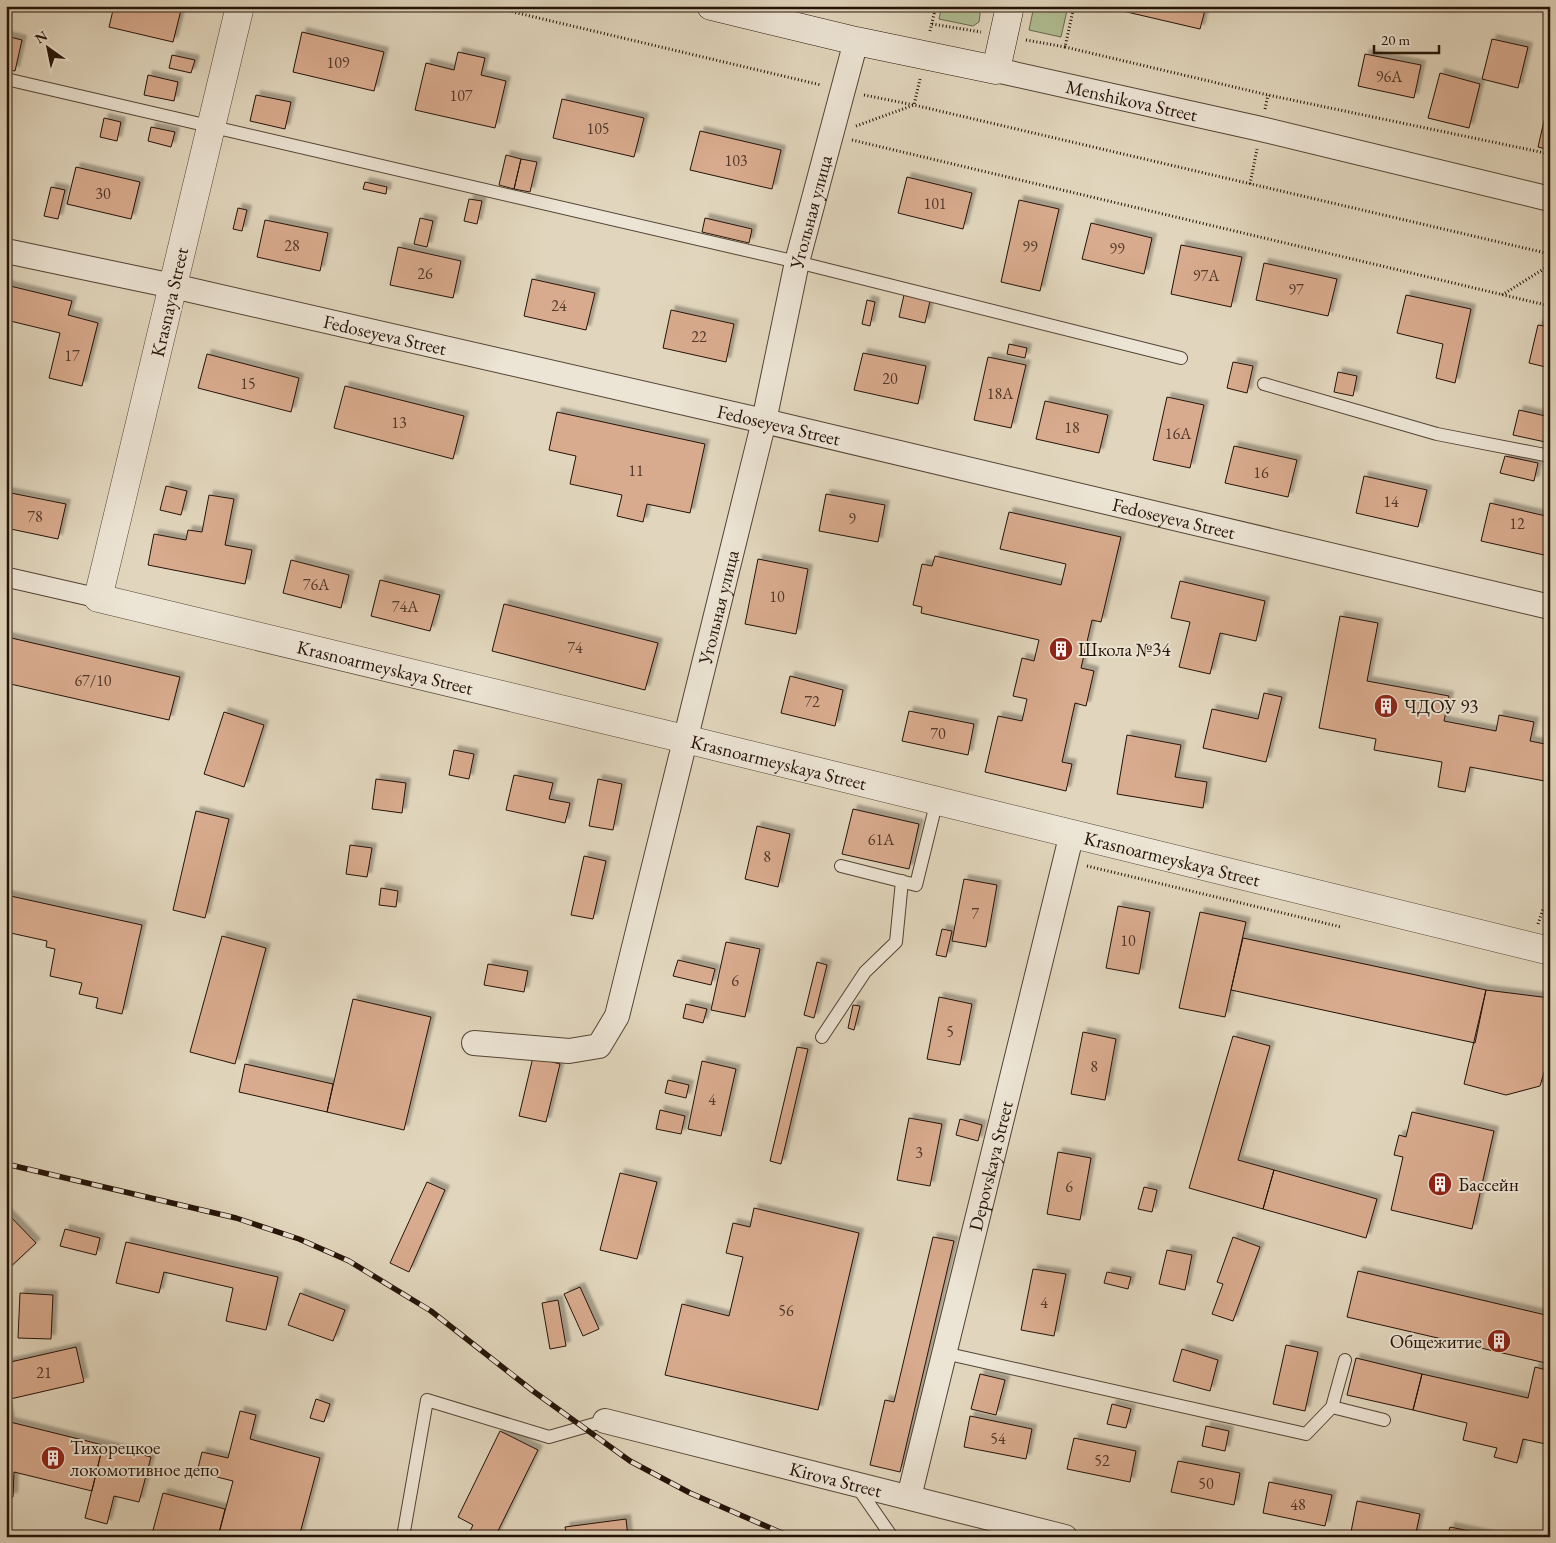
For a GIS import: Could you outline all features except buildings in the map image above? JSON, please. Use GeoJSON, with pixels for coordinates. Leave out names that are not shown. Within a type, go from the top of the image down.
{"type":"FeatureCollection","features":[{"type":"Feature","properties":{"kind":"street","name":"Krasnaya Street"},"geometry":{"type":"LineString","coordinates":[[98,598],[240,6]]}},
{"type":"Feature","properties":{"kind":"street","name":"Menshikova Street"},"geometry":{"type":"LineString","coordinates":[[711,6],[856,42],[924,54],[1261,129],[1550,199]]}},
{"type":"Feature","properties":{"kind":"street"},"geometry":{"type":"LineString","coordinates":[[996,70],[1010,6]]}},
{"type":"Feature","properties":{"kind":"street","name":"Угольная улица"},"geometry":{"type":"LineString","coordinates":[[474,1043],[569,1051],[599,1046],[617,1016],[764,421],[797,262],[856,42]]}},
{"type":"Feature","properties":{"kind":"street","name":"Fedoseyeva Street"},"geometry":{"type":"LineString","coordinates":[[6,251],[173,286],[764,421],[1550,607]]}},
{"type":"Feature","properties":{"kind":"street","name":"Krasnoarmeyskaya Street"},"geometry":{"type":"LineString","coordinates":[[6,577],[685,738],[1550,950]]}},
{"type":"Feature","properties":{"kind":"street","name":"Depovskaya Street"},"geometry":{"type":"LineString","coordinates":[[908,1497],[1072,833]]}},
{"type":"Feature","properties":{"kind":"street","name":"Kirova Street"},"geometry":{"type":"LineString","coordinates":[[605,1421],[854,1483],[1038,1533],[1065,1537]]}},
{"type":"Feature","properties":{"kind":"lane"},"geometry":{"type":"LineString","coordinates":[[6,79],[797,262],[1181,358]]}},
{"type":"Feature","properties":{"kind":"lane"},"geometry":{"type":"LineString","coordinates":[[1264,384],[1437,434],[1550,456]]}},
{"type":"Feature","properties":{"kind":"lane"},"geometry":{"type":"LineString","coordinates":[[841,866],[916,885],[937,800]]}},
{"type":"Feature","properties":{"kind":"lane"},"geometry":{"type":"LineString","coordinates":[[822,1037],[865,972],[896,942],[902,882]]}},
{"type":"Feature","properties":{"kind":"lane"},"geometry":{"type":"LineString","coordinates":[[944,1353],[1306,1434],[1332,1407],[1345,1360]]}},
{"type":"Feature","properties":{"kind":"lane"},"geometry":{"type":"LineString","coordinates":[[403,1537],[427,1400],[549,1437],[605,1421]]}},
{"type":"Feature","properties":{"kind":"lane"},"geometry":{"type":"LineString","coordinates":[[1332,1407],[1384,1420]]}},
{"type":"Feature","properties":{"kind":"lane"},"geometry":{"type":"LineString","coordinates":[[854,1483],[892,1537]]}},
{"type":"Feature","properties":{"kind":"path"},"geometry":{"type":"LineString","coordinates":[[488,6],[843,91],[914,105],[1550,254]]}},
{"type":"Feature","properties":{"kind":"path"},"geometry":{"type":"LineString","coordinates":[[914,105],[936,6]]}},
{"type":"Feature","properties":{"kind":"path"},"geometry":{"type":"LineString","coordinates":[[1066,47],[1268,95],[1550,154]]}},
{"type":"Feature","properties":{"kind":"path"},"geometry":{"type":"LineString","coordinates":[[831,135],[914,105]]}},
{"type":"Feature","properties":{"kind":"path"},"geometry":{"type":"LineString","coordinates":[[831,135],[1550,306]]}},
{"type":"Feature","properties":{"kind":"path"},"geometry":{"type":"LineString","coordinates":[[1502,295],[1550,265]]}},
{"type":"Feature","properties":{"kind":"path"},"geometry":{"type":"LineString","coordinates":[[1543,908],[1550,910]]}},
{"type":"Feature","properties":{"kind":"green space"},"geometry":{"type":"Polygon","coordinates":[[[942,6],[978,6],[979,22],[973,26],[939,19],[942,6]]]}},
{"type":"Feature","properties":{"kind":"green space"},"geometry":{"type":"Polygon","coordinates":[[[1034,6],[1068,6],[1061,37],[1029,30],[1034,6]]]}},
{"type":"Feature","properties":{"kind":"railway"},"geometry":{"type":"LineString","coordinates":[[6,1164],[236,1218],[299,1239],[349,1261],[431,1311],[533,1391],[630,1461],[690,1493],[791,1537]]}},
{"type":"Feature","properties":{"kind":"place","name":"Школа №34"},"geometry":{"type":"Point","coordinates":[1061,649]}},
{"type":"Feature","properties":{"kind":"place","name":"ЧДОУ 93"},"geometry":{"type":"Point","coordinates":[1386,706]}},
{"type":"Feature","properties":{"kind":"place","name":"Бассейн"},"geometry":{"type":"Point","coordinates":[1440,1184]}},
{"type":"Feature","properties":{"kind":"place","name":"Общежитие"},"geometry":{"type":"Point","coordinates":[1499,1341]}},
{"type":"Feature","properties":{"kind":"place","name":"Тихорецкое локомотивное депо"},"geometry":{"type":"Point","coordinates":[53,1458]}}]}
